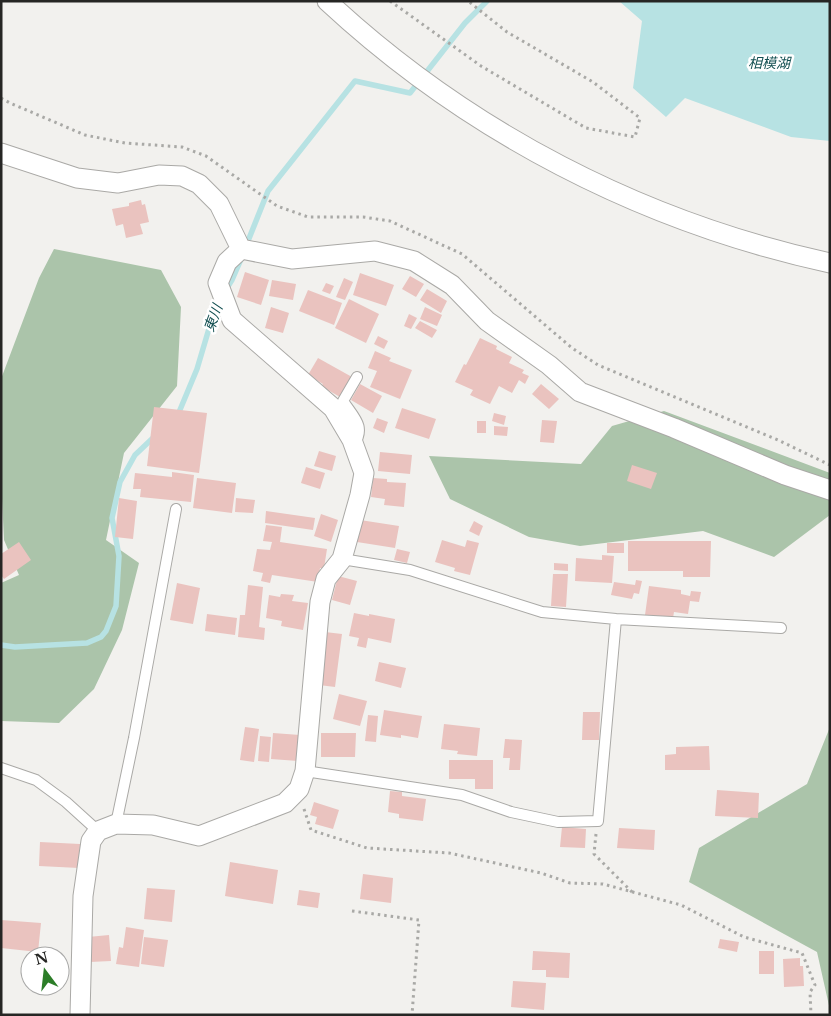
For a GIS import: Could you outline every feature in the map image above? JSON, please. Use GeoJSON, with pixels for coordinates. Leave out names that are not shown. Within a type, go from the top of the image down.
{"type":"FeatureCollection","features":[{"type":"Feature","properties":{"kind":"street"},"geometry":{"type":"LineString","coordinates":[[327,1],[389,54],[421,78],[505,135],[581,177],[665,214],[711,230],[830,263]]}},
{"type":"Feature","properties":{"kind":"street"},"geometry":{"type":"LineString","coordinates":[[1,153],[77,178],[118,183],[159,175],[182,176],[200,184],[219,204],[241,248]]}},
{"type":"Feature","properties":{"kind":"street"},"geometry":{"type":"LineString","coordinates":[[80,1015],[83,896],[91,842],[98,831],[116,824],[153,825],[199,836],[285,803],[299,789],[304,771],[320,602],[326,579],[342,559],[364,473],[354,445],[333,408],[232,320],[218,283],[227,262],[241,248]]}},
{"type":"Feature","properties":{"kind":"street"},"geometry":{"type":"LineString","coordinates":[[241,248],[292,259],[375,251],[414,261],[452,285],[487,321],[549,365],[580,392],[674,428],[785,475],[830,490]]}},
{"type":"Feature","properties":{"kind":"lane"},"geometry":{"type":"LineString","coordinates":[[354,445],[359,436],[360,429],[343,402],[357,377]]}},
{"type":"Feature","properties":{"kind":"lane"},"geometry":{"type":"LineString","coordinates":[[116,824],[134,738],[176,509]]}},
{"type":"Feature","properties":{"kind":"lane"},"geometry":{"type":"LineString","coordinates":[[342,559],[410,570],[542,612],[616,619],[781,628]]}},
{"type":"Feature","properties":{"kind":"lane"},"geometry":{"type":"LineString","coordinates":[[304,771],[462,795],[511,812],[558,822],[598,821],[616,619]]}},
{"type":"Feature","properties":{"kind":"lane"},"geometry":{"type":"LineString","coordinates":[[1,768],[36,780],[66,802],[98,831]]}},
{"type":"Feature","properties":{"kind":"path"},"geometry":{"type":"LineString","coordinates":[[390,1],[481,66],[586,128],[635,137],[640,118],[593,82],[507,32],[468,1]]}},
{"type":"Feature","properties":{"kind":"path"},"geometry":{"type":"LineString","coordinates":[[299,789],[311,830],[367,848],[450,853],[541,873],[570,883],[603,884],[681,905],[744,937],[802,953],[815,984],[810,992],[810,1015]]}},
{"type":"Feature","properties":{"kind":"path"},"geometry":{"type":"LineString","coordinates":[[598,821],[594,854],[632,892]]}},
{"type":"Feature","properties":{"kind":"path"},"geometry":{"type":"LineString","coordinates":[[352,911],[419,920],[412,1015]]}},
{"type":"Feature","properties":{"kind":"green space"},"geometry":{"type":"Polygon","coordinates":[[[54,249],[161,270],[181,307],[177,386],[124,453],[106,540],[139,563],[122,630],[94,689],[59,723],[1,721],[1,583],[19,575],[4,540],[1,478],[1,379],[39,278],[54,249]]]}},
{"type":"Feature","properties":{"kind":"green space"},"geometry":{"type":"Polygon","coordinates":[[[664,411],[830,473],[830,515],[774,557],[703,531],[580,546],[529,537],[450,499],[429,456],[581,464],[612,426],[664,411]]]}},
{"type":"Feature","properties":{"kind":"green space"},"geometry":{"type":"Polygon","coordinates":[[[830,727],[830,1010],[817,952],[689,882],[699,848],[807,784],[830,727]]]}},
{"type":"Feature","properties":{"kind":"water","name":"相模湖"},"geometry":{"type":"Polygon","coordinates":[[[619,1],[830,1],[830,141],[791,137],[685,98],[666,117],[633,88],[642,21],[619,1]]]}},
{"type":"Feature","properties":{"kind":"building"},"geometry":{"type":"Polygon","coordinates":[[[141,200],[142,205],[145,204],[149,222],[140,224],[143,234],[126,238],[123,224],[116,226],[112,209],[129,206],[129,203],[141,200]]]}},
{"type":"Feature","properties":{"kind":"building"},"geometry":{"type":"Polygon","coordinates":[[[245,272],[269,280],[261,305],[237,297],[245,272]]]}},
{"type":"Feature","properties":{"kind":"building"},"geometry":{"type":"Polygon","coordinates":[[[360,273],[394,285],[386,306],[353,295],[360,273]]]}},
{"type":"Feature","properties":{"kind":"building"},"geometry":{"type":"Polygon","coordinates":[[[410,276],[424,284],[416,297],[402,289],[410,276]]]}},
{"type":"Feature","properties":{"kind":"building"},"geometry":{"type":"Polygon","coordinates":[[[344,278],[353,282],[345,300],[336,297],[344,278]]]}},
{"type":"Feature","properties":{"kind":"building"},"geometry":{"type":"Polygon","coordinates":[[[272,280],[296,284],[293,300],[269,296],[272,280]]]}},
{"type":"Feature","properties":{"kind":"building"},"geometry":{"type":"Polygon","coordinates":[[[326,283],[334,286],[330,294],[322,291],[326,283]]]}},
{"type":"Feature","properties":{"kind":"building"},"geometry":{"type":"Polygon","coordinates":[[[427,289],[447,301],[441,313],[420,300],[427,289]]]}},
{"type":"Feature","properties":{"kind":"building"},"geometry":{"type":"Polygon","coordinates":[[[308,290],[342,303],[334,325],[299,311],[308,290]]]}},
{"type":"Feature","properties":{"kind":"building"},"geometry":{"type":"Polygon","coordinates":[[[349,299],[379,314],[366,343],[335,328],[349,299]]]}},
{"type":"Feature","properties":{"kind":"building"},"geometry":{"type":"Polygon","coordinates":[[[271,307],[289,313],[283,333],[265,328],[271,307]]]}},
{"type":"Feature","properties":{"kind":"building"},"geometry":{"type":"Polygon","coordinates":[[[425,307],[442,315],[437,326],[420,319],[425,307]]]}},
{"type":"Feature","properties":{"kind":"building"},"geometry":{"type":"Polygon","coordinates":[[[409,314],[417,318],[411,329],[404,326],[409,314]]]}},
{"type":"Feature","properties":{"kind":"building"},"geometry":{"type":"Polygon","coordinates":[[[420,321],[437,330],[432,338],[415,328],[420,321]]]}},
{"type":"Feature","properties":{"kind":"building"},"geometry":{"type":"Polygon","coordinates":[[[378,336],[388,341],[384,349],[374,344],[378,336]]]}},
{"type":"Feature","properties":{"kind":"building"},"geometry":{"type":"Polygon","coordinates":[[[480,338],[497,346],[496,349],[512,357],[509,363],[524,370],[522,373],[529,376],[525,384],[519,380],[512,393],[499,386],[490,404],[470,395],[473,390],[455,382],[480,338]]]}},
{"type":"Feature","properties":{"kind":"building"},"geometry":{"type":"Polygon","coordinates":[[[375,351],[391,358],[389,361],[412,370],[400,399],[370,387],[377,371],[368,368],[375,351]]]}},
{"type":"Feature","properties":{"kind":"building"},"geometry":{"type":"Polygon","coordinates":[[[318,358],[352,377],[340,397],[321,386],[323,384],[308,375],[318,358]]]}},
{"type":"Feature","properties":{"kind":"building"},"geometry":{"type":"Polygon","coordinates":[[[360,384],[382,396],[373,413],[351,400],[360,384]]]}},
{"type":"Feature","properties":{"kind":"building"},"geometry":{"type":"Polygon","coordinates":[[[541,384],[559,399],[549,409],[532,394],[541,384]]]}},
{"type":"Feature","properties":{"kind":"building"},"geometry":{"type":"Polygon","coordinates":[[[154,407],[207,413],[199,473],[147,466],[154,407]]]}},
{"type":"Feature","properties":{"kind":"building"},"geometry":{"type":"Polygon","coordinates":[[[402,408],[436,419],[429,439],[395,428],[402,408]]]}},
{"type":"Feature","properties":{"kind":"building"},"geometry":{"type":"Polygon","coordinates":[[[494,413],[506,416],[504,425],[492,421],[494,413]]]}},
{"type":"Feature","properties":{"kind":"building"},"geometry":{"type":"Polygon","coordinates":[[[377,418],[388,422],[384,433],[373,428],[377,418]]]}},
{"type":"Feature","properties":{"kind":"building"},"geometry":{"type":"Polygon","coordinates":[[[542,420],[557,421],[554,443],[540,442],[542,420]]]}},
{"type":"Feature","properties":{"kind":"building"},"geometry":{"type":"Polygon","coordinates":[[[477,421],[486,421],[486,433],[477,433],[477,421]]]}},
{"type":"Feature","properties":{"kind":"building"},"geometry":{"type":"Polygon","coordinates":[[[494,426],[508,427],[507,436],[494,435],[494,426]]]}},
{"type":"Feature","properties":{"kind":"building"},"geometry":{"type":"Polygon","coordinates":[[[319,451],[336,456],[332,471],[314,466],[319,451]]]}},
{"type":"Feature","properties":{"kind":"building"},"geometry":{"type":"Polygon","coordinates":[[[380,452],[412,455],[410,474],[378,471],[380,452]]]}},
{"type":"Feature","properties":{"kind":"building"},"geometry":{"type":"Polygon","coordinates":[[[632,465],[657,473],[651,489],[627,481],[632,465]]]}},
{"type":"Feature","properties":{"kind":"building"},"geometry":{"type":"Polygon","coordinates":[[[306,467],[325,473],[320,489],[301,483],[306,467]]]}},
{"type":"Feature","properties":{"kind":"building"},"geometry":{"type":"Polygon","coordinates":[[[172,472],[194,475],[191,502],[140,497],[141,489],[133,489],[135,473],[172,477],[172,472]]]}},
{"type":"Feature","properties":{"kind":"building"},"geometry":{"type":"Polygon","coordinates":[[[197,478],[236,483],[232,513],[193,508],[197,478]]]}},
{"type":"Feature","properties":{"kind":"building"},"geometry":{"type":"Polygon","coordinates":[[[373,478],[387,479],[387,482],[406,483],[404,507],[384,505],[385,499],[371,497],[373,478]]]}},
{"type":"Feature","properties":{"kind":"building"},"geometry":{"type":"Polygon","coordinates":[[[119,498],[137,501],[133,539],[115,537],[119,498]]]}},
{"type":"Feature","properties":{"kind":"building"},"geometry":{"type":"Polygon","coordinates":[[[236,498],[255,500],[253,513],[235,512],[236,498]]]}},
{"type":"Feature","properties":{"kind":"building"},"geometry":{"type":"Polygon","coordinates":[[[266,511],[315,518],[313,530],[265,523],[266,511]]]}},
{"type":"Feature","properties":{"kind":"building"},"geometry":{"type":"Polygon","coordinates":[[[321,514],[338,520],[331,542],[314,536],[321,514]]]}},
{"type":"Feature","properties":{"kind":"building"},"geometry":{"type":"Polygon","coordinates":[[[360,520],[399,526],[395,548],[357,542],[360,520]]]}},
{"type":"Feature","properties":{"kind":"building"},"geometry":{"type":"Polygon","coordinates":[[[474,521],[483,526],[479,536],[469,531],[474,521]]]}},
{"type":"Feature","properties":{"kind":"building"},"geometry":{"type":"Polygon","coordinates":[[[266,525],[282,527],[280,542],[327,549],[324,568],[320,568],[318,582],[272,575],[270,583],[261,581],[263,573],[253,571],[257,549],[270,550],[272,542],[263,541],[266,525]]]}},
{"type":"Feature","properties":{"kind":"building"},"geometry":{"type":"Polygon","coordinates":[[[442,540],[465,547],[467,540],[479,543],[470,575],[454,571],[455,568],[435,562],[442,540]]]}},
{"type":"Feature","properties":{"kind":"building"},"geometry":{"type":"Polygon","coordinates":[[[628,541],[711,541],[710,577],[683,577],[683,571],[628,571],[628,541]]]}},
{"type":"Feature","properties":{"kind":"building"},"geometry":{"type":"Polygon","coordinates":[[[19,542],[31,560],[4,579],[1,575],[1,554],[19,542]]]}},
{"type":"Feature","properties":{"kind":"building"},"geometry":{"type":"Polygon","coordinates":[[[607,543],[624,543],[624,553],[607,553],[607,543]]]}},
{"type":"Feature","properties":{"kind":"building"},"geometry":{"type":"Polygon","coordinates":[[[397,549],[410,552],[407,563],[394,560],[397,549]]]}},
{"type":"Feature","properties":{"kind":"building"},"geometry":{"type":"Polygon","coordinates":[[[602,555],[614,556],[612,583],[575,581],[576,558],[602,560],[602,555]]]}},
{"type":"Feature","properties":{"kind":"building"},"geometry":{"type":"Polygon","coordinates":[[[554,563],[568,564],[568,571],[554,570],[554,563]]]}},
{"type":"Feature","properties":{"kind":"building"},"geometry":{"type":"Polygon","coordinates":[[[553,574],[568,574],[566,607],[551,606],[553,574]]]}},
{"type":"Feature","properties":{"kind":"building"},"geometry":{"type":"Polygon","coordinates":[[[338,576],[357,581],[350,605],[332,600],[338,576]]]}},
{"type":"Feature","properties":{"kind":"building"},"geometry":{"type":"Polygon","coordinates":[[[636,580],[642,581],[639,594],[634,593],[632,599],[611,595],[614,582],[635,585],[636,580]]]}},
{"type":"Feature","properties":{"kind":"building"},"geometry":{"type":"Polygon","coordinates":[[[177,583],[200,588],[193,624],[170,620],[177,583]]]}},
{"type":"Feature","properties":{"kind":"building"},"geometry":{"type":"Polygon","coordinates":[[[248,585],[263,587],[259,627],[265,628],[264,640],[238,637],[240,615],[245,615],[248,585]]]}},
{"type":"Feature","properties":{"kind":"building"},"geometry":{"type":"Polygon","coordinates":[[[649,586],[681,590],[681,594],[690,596],[691,591],[701,592],[699,602],[690,601],[688,614],[674,612],[673,618],[645,615],[649,586]]]}},
{"type":"Feature","properties":{"kind":"building"},"geometry":{"type":"Polygon","coordinates":[[[281,594],[294,595],[292,601],[308,603],[303,630],[281,626],[282,621],[266,618],[269,595],[280,597],[281,594]]]}},
{"type":"Feature","properties":{"kind":"building"},"geometry":{"type":"Polygon","coordinates":[[[354,613],[395,619],[391,643],[368,638],[366,648],[357,646],[359,638],[349,636],[354,613]]]}},
{"type":"Feature","properties":{"kind":"building"},"geometry":{"type":"Polygon","coordinates":[[[207,614],[237,618],[235,635],[205,631],[207,614]]]}},
{"type":"Feature","properties":{"kind":"building"},"geometry":{"type":"Polygon","coordinates":[[[325,632],[342,634],[335,687],[319,685],[325,632]]]}},
{"type":"Feature","properties":{"kind":"building"},"geometry":{"type":"Polygon","coordinates":[[[379,662],[406,668],[401,688],[375,681],[379,662]]]}},
{"type":"Feature","properties":{"kind":"building"},"geometry":{"type":"Polygon","coordinates":[[[339,694],[367,701],[360,726],[333,719],[339,694]]]}},
{"type":"Feature","properties":{"kind":"building"},"geometry":{"type":"Polygon","coordinates":[[[384,710],[422,716],[418,738],[401,735],[401,738],[380,735],[384,710]]]}},
{"type":"Feature","properties":{"kind":"building"},"geometry":{"type":"Polygon","coordinates":[[[583,712],[600,712],[599,740],[582,740],[583,712]]]}},
{"type":"Feature","properties":{"kind":"building"},"geometry":{"type":"Polygon","coordinates":[[[368,715],[378,716],[376,742],[365,741],[368,715]]]}},
{"type":"Feature","properties":{"kind":"building"},"geometry":{"type":"Polygon","coordinates":[[[444,724],[480,728],[477,756],[457,754],[458,751],[441,749],[444,724]]]}},
{"type":"Feature","properties":{"kind":"building"},"geometry":{"type":"Polygon","coordinates":[[[245,727],[259,729],[254,762],[240,760],[245,727]]]}},
{"type":"Feature","properties":{"kind":"building"},"geometry":{"type":"Polygon","coordinates":[[[273,733],[300,735],[298,761],[271,759],[273,733]]]}},
{"type":"Feature","properties":{"kind":"building"},"geometry":{"type":"Polygon","coordinates":[[[321,733],[356,733],[355,757],[321,757],[321,733]]]}},
{"type":"Feature","properties":{"kind":"building"},"geometry":{"type":"Polygon","coordinates":[[[260,736],[271,737],[269,762],[258,761],[260,736]]]}},
{"type":"Feature","properties":{"kind":"building"},"geometry":{"type":"Polygon","coordinates":[[[505,739],[522,740],[520,770],[509,770],[510,758],[503,758],[505,739]]]}},
{"type":"Feature","properties":{"kind":"building"},"geometry":{"type":"Polygon","coordinates":[[[709,746],[710,770],[665,770],[665,755],[676,754],[676,747],[709,746]]]}},
{"type":"Feature","properties":{"kind":"building"},"geometry":{"type":"Polygon","coordinates":[[[449,760],[493,760],[493,789],[475,789],[475,779],[449,779],[449,760]]]}},
{"type":"Feature","properties":{"kind":"building"},"geometry":{"type":"Polygon","coordinates":[[[717,790],[759,793],[758,818],[715,816],[717,790]]]}},
{"type":"Feature","properties":{"kind":"building"},"geometry":{"type":"Polygon","coordinates":[[[390,791],[402,792],[402,796],[426,799],[423,821],[399,818],[399,814],[388,812],[390,791]]]}},
{"type":"Feature","properties":{"kind":"building"},"geometry":{"type":"Polygon","coordinates":[[[314,802],[339,810],[333,829],[315,824],[317,817],[310,815],[314,802]]]}},
{"type":"Feature","properties":{"kind":"building"},"geometry":{"type":"Polygon","coordinates":[[[562,827],[586,829],[585,848],[560,847],[562,827]]]}},
{"type":"Feature","properties":{"kind":"building"},"geometry":{"type":"Polygon","coordinates":[[[619,828],[655,830],[654,850],[617,848],[619,828]]]}},
{"type":"Feature","properties":{"kind":"building"},"geometry":{"type":"Polygon","coordinates":[[[40,842],[80,844],[79,868],[39,866],[40,842]]]}},
{"type":"Feature","properties":{"kind":"building"},"geometry":{"type":"Polygon","coordinates":[[[230,862],[278,870],[273,904],[225,896],[230,862]]]}},
{"type":"Feature","properties":{"kind":"building"},"geometry":{"type":"Polygon","coordinates":[[[363,874],[393,878],[391,903],[360,899],[363,874]]]}},
{"type":"Feature","properties":{"kind":"building"},"geometry":{"type":"Polygon","coordinates":[[[147,888],[175,890],[172,922],[144,919],[147,888]]]}},
{"type":"Feature","properties":{"kind":"building"},"geometry":{"type":"Polygon","coordinates":[[[299,890],[320,893],[318,908],[297,905],[299,890]]]}},
{"type":"Feature","properties":{"kind":"building"},"geometry":{"type":"Polygon","coordinates":[[[1,920],[41,923],[39,946],[20,946],[20,950],[1,948],[1,920]]]}},
{"type":"Feature","properties":{"kind":"building"},"geometry":{"type":"Polygon","coordinates":[[[126,927],[144,930],[139,967],[116,964],[119,947],[123,948],[126,927]]]}},
{"type":"Feature","properties":{"kind":"building"},"geometry":{"type":"Polygon","coordinates":[[[109,935],[111,961],[90,962],[88,937],[109,935]]]}},
{"type":"Feature","properties":{"kind":"building"},"geometry":{"type":"Polygon","coordinates":[[[144,937],[168,940],[164,967],[141,964],[144,937]]]}},
{"type":"Feature","properties":{"kind":"building"},"geometry":{"type":"Polygon","coordinates":[[[720,939],[739,942],[737,952],[718,948],[720,939]]]}},
{"type":"Feature","properties":{"kind":"building"},"geometry":{"type":"Polygon","coordinates":[[[533,951],[570,953],[569,978],[546,977],[546,970],[532,970],[533,951]]]}},
{"type":"Feature","properties":{"kind":"building"},"geometry":{"type":"Polygon","coordinates":[[[759,951],[774,951],[774,974],[759,974],[759,951]]]}},
{"type":"Feature","properties":{"kind":"building"},"geometry":{"type":"Polygon","coordinates":[[[800,958],[800,966],[803,966],[804,986],[784,987],[783,959],[800,958]]]}},
{"type":"Feature","properties":{"kind":"building"},"geometry":{"type":"Polygon","coordinates":[[[513,981],[546,983],[544,1010],[511,1007],[513,981]]]}},
{"type":"Feature","properties":{"kind":"waterway","name":"東川"},"geometry":{"type":"LineString","coordinates":[[246,246],[268,191],[355,81],[410,93],[465,23],[487,1]]}},
{"type":"Feature","properties":{"kind":"waterway","name":"東川"},"geometry":{"type":"LineString","coordinates":[[225,291],[242,257]]}},
{"type":"Feature","properties":{"kind":"waterway","name":"東川"},"geometry":{"type":"LineString","coordinates":[[177,417],[197,369],[216,305],[220,299]]}},
{"type":"Feature","properties":{"kind":"waterway","name":"東川"},"geometry":{"type":"LineString","coordinates":[[1,645],[15,647],[87,643],[101,637],[106,631],[116,606],[119,556],[112,518],[120,482],[135,455],[155,436]]}}]}
